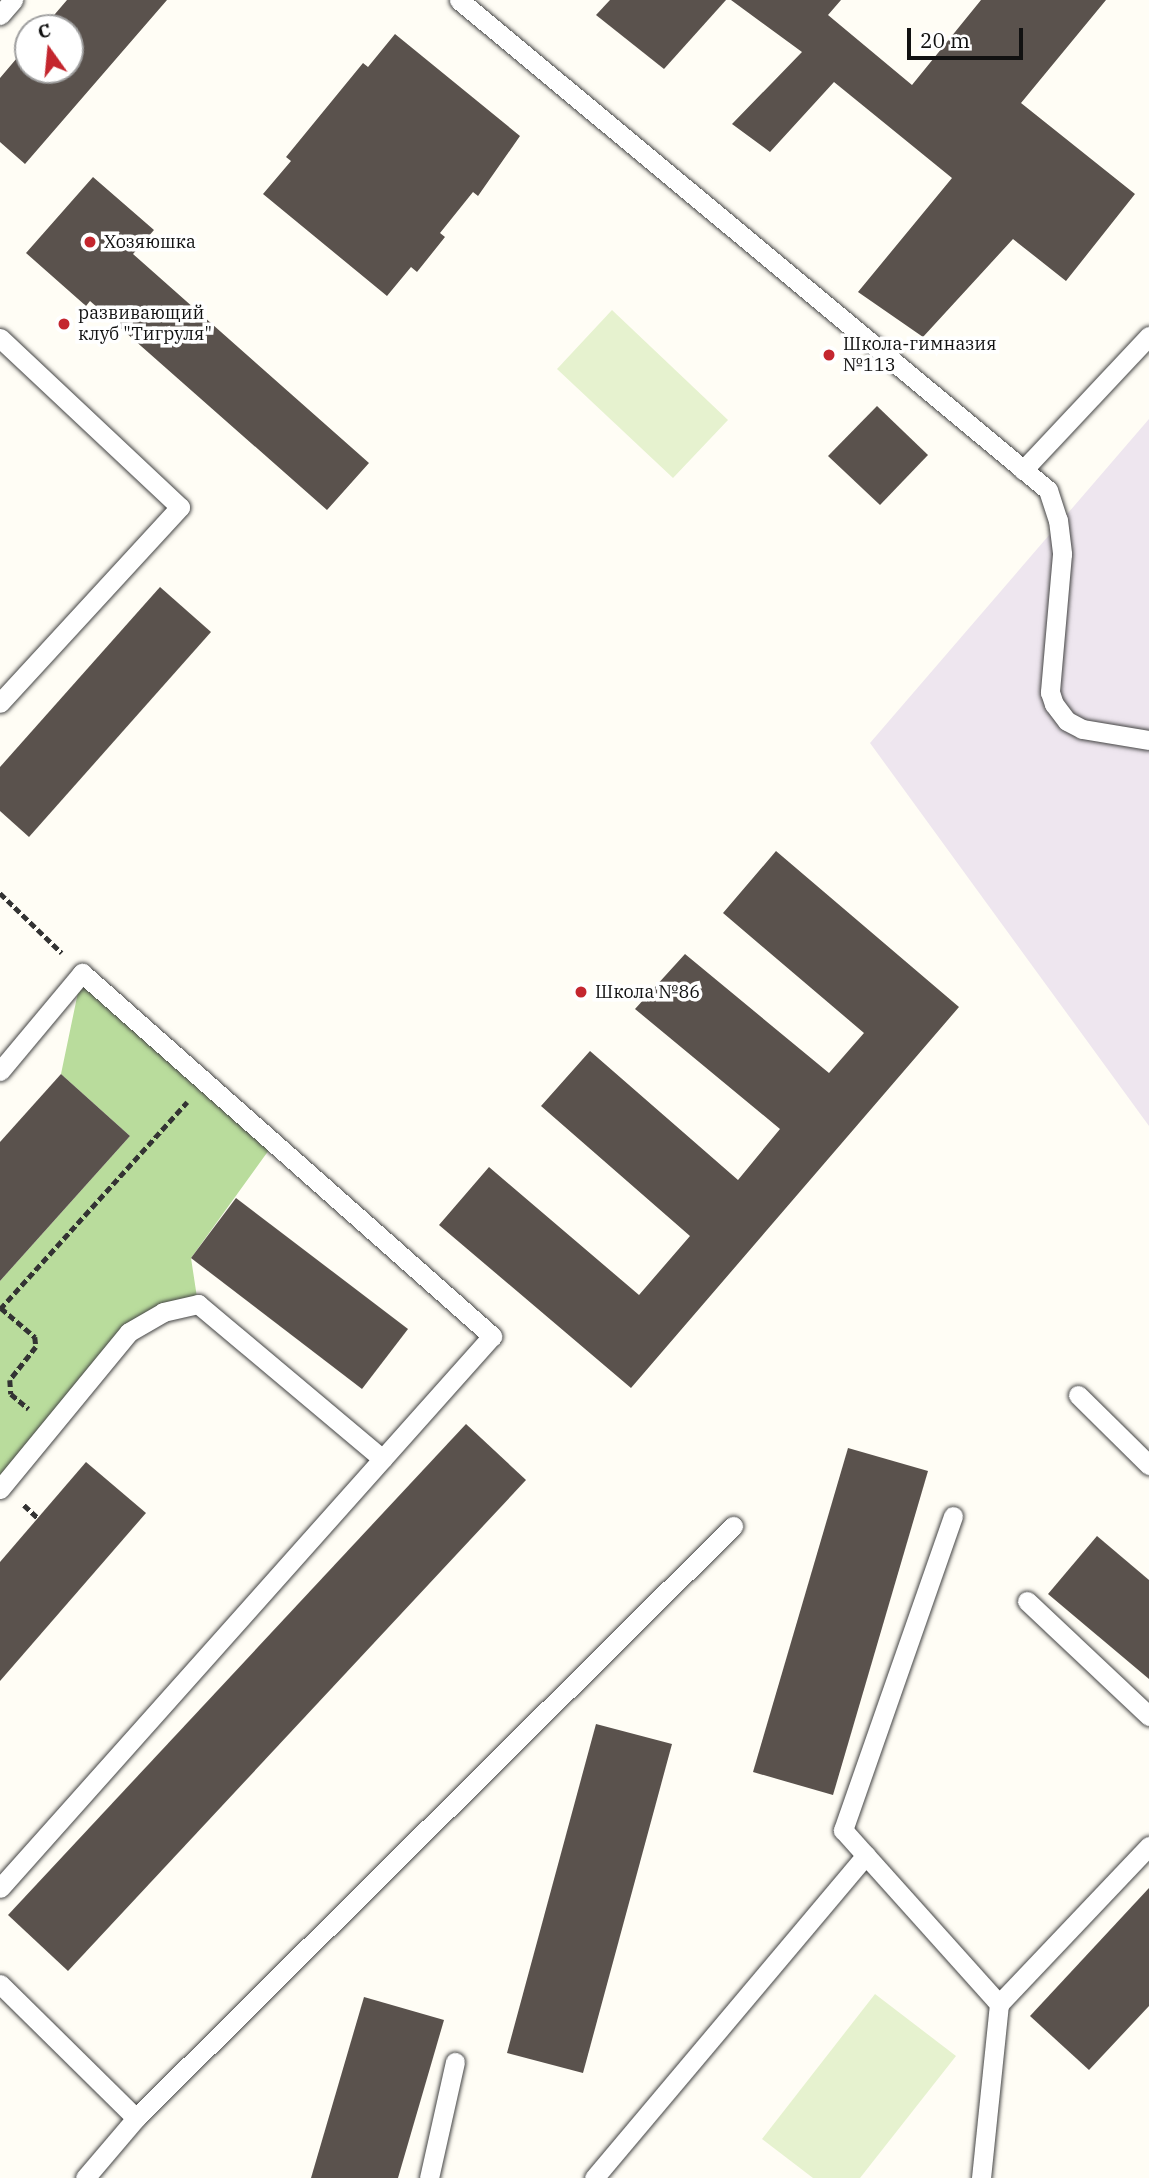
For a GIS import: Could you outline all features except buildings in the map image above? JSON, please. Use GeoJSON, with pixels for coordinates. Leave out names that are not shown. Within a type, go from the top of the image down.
{"type":"FeatureCollection","features":[{"type":"Feature","properties":{"kind":"lane"},"geometry":{"type":"LineString","coordinates":[[0,15],[13,0]]}},
{"type":"Feature","properties":{"kind":"lane"},"geometry":{"type":"LineString","coordinates":[[459,0],[1048,490],[1058,520],[1062,554],[1050,692],[1054,704],[1067,721],[1082,729],[1149,740]]}},
{"type":"Feature","properties":{"kind":"lane"},"geometry":{"type":"LineString","coordinates":[[1023,470],[1149,336]]}},
{"type":"Feature","properties":{"kind":"lane"},"geometry":{"type":"LineString","coordinates":[[0,338],[180,507],[0,703]]}},
{"type":"Feature","properties":{"kind":"lane"},"geometry":{"type":"LineString","coordinates":[[0,1071],[82,973],[492,1336],[0,1888]]}},
{"type":"Feature","properties":{"kind":"lane"},"geometry":{"type":"LineString","coordinates":[[0,1489],[129,1332],[163,1312],[198,1304],[383,1459]]}},
{"type":"Feature","properties":{"kind":"lane"},"geometry":{"type":"LineString","coordinates":[[1078,1395],[1149,1465]]}},
{"type":"Feature","properties":{"kind":"lane"},"geometry":{"type":"LineString","coordinates":[[953,1516],[843,1830],[999,2004]]}},
{"type":"Feature","properties":{"kind":"lane"},"geometry":{"type":"LineString","coordinates":[[85,2178],[136,2118],[733,1526]]}},
{"type":"Feature","properties":{"kind":"lane"},"geometry":{"type":"LineString","coordinates":[[1027,1601],[1149,1716]]}},
{"type":"Feature","properties":{"kind":"lane"},"geometry":{"type":"LineString","coordinates":[[981,2178],[999,2004],[1149,1846]]}},
{"type":"Feature","properties":{"kind":"lane"},"geometry":{"type":"LineString","coordinates":[[594,2178],[866,1855]]}},
{"type":"Feature","properties":{"kind":"lane"},"geometry":{"type":"LineString","coordinates":[[0,1984],[136,2118]]}},
{"type":"Feature","properties":{"kind":"lane"},"geometry":{"type":"LineString","coordinates":[[429,2178],[455,2062]]}},
{"type":"Feature","properties":{"kind":"path"},"geometry":{"type":"LineString","coordinates":[[0,893],[82,973]]}},
{"type":"Feature","properties":{"kind":"path"},"geometry":{"type":"LineString","coordinates":[[51,1427],[11,1394],[10,1380],[36,1347],[35,1337],[0,1309],[205,1082]]}},
{"type":"Feature","properties":{"kind":"shaded area"},"geometry":{"type":"Polygon","coordinates":[[[1149,419],[1149,1126],[870,743],[1149,419]]]}},
{"type":"Feature","properties":{"kind":"green space"},"geometry":{"type":"Polygon","coordinates":[[[612,310],[728,420],[673,478],[557,369],[612,310]]]}},
{"type":"Feature","properties":{"kind":"green space"},"geometry":{"type":"Polygon","coordinates":[[[82,973],[274,1143],[191,1258],[198,1304],[129,1332],[0,1489],[0,1281],[130,1136],[61,1074],[82,973]]]}},
{"type":"Feature","properties":{"kind":"green space"},"geometry":{"type":"Polygon","coordinates":[[[875,1994],[956,2056],[860,2178],[813,2178],[762,2139],[875,1994]]]}},
{"type":"Feature","properties":{"kind":"place","name":"Хозяюшка"},"geometry":{"type":"Point","coordinates":[90,242]}},
{"type":"Feature","properties":{"kind":"place","name":"развивающий клуб \"Тигруля\""},"geometry":{"type":"Point","coordinates":[64,324]}},
{"type":"Feature","properties":{"kind":"place","name":"Школа-гимназия №113"},"geometry":{"type":"Point","coordinates":[829,355]}},
{"type":"Feature","properties":{"kind":"place","name":"Школа №86"},"geometry":{"type":"Point","coordinates":[581,992]}}]}
